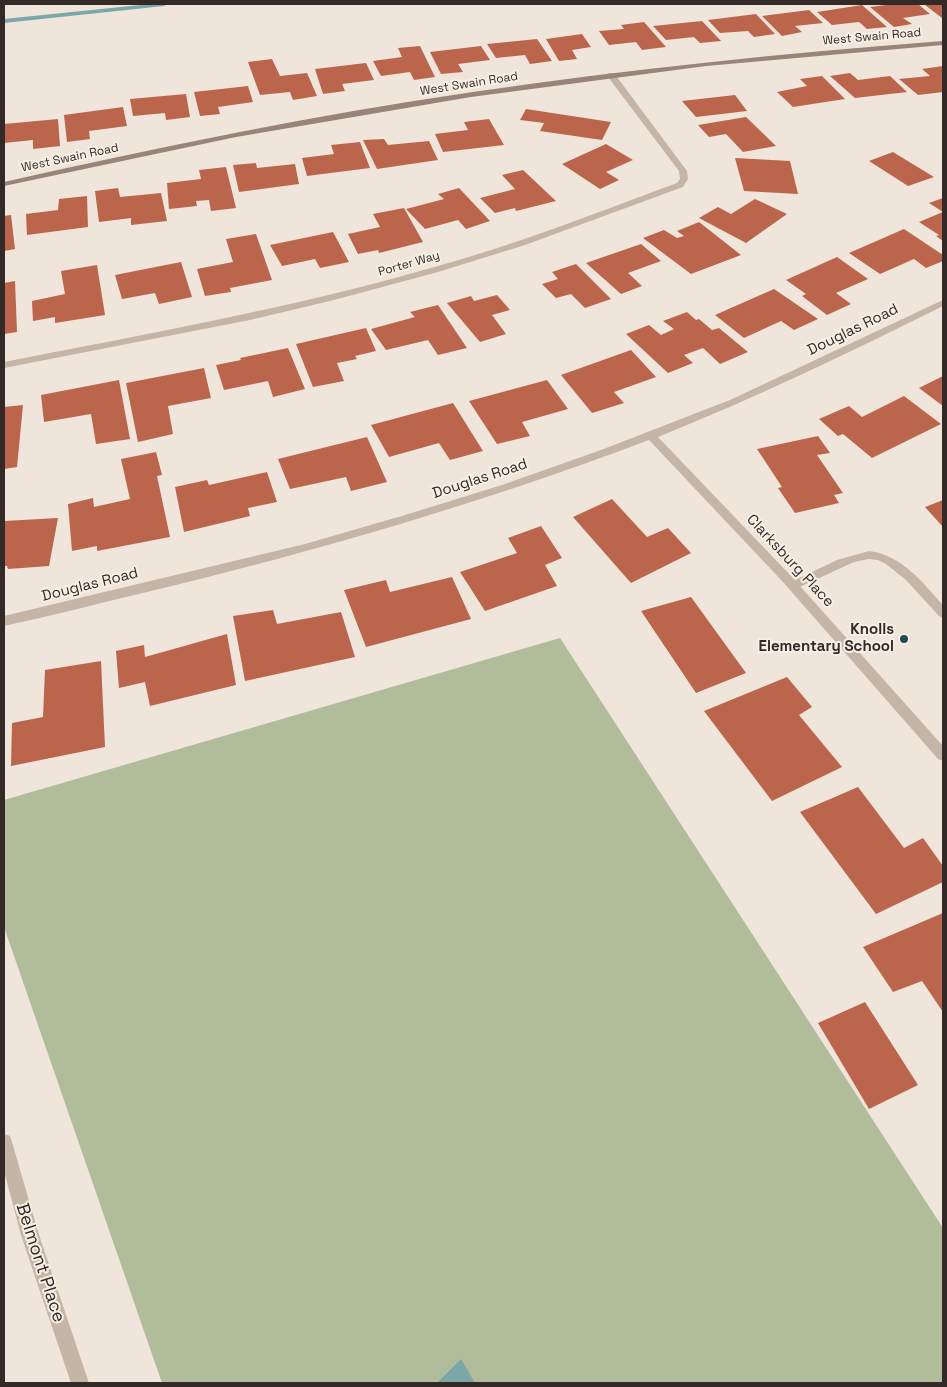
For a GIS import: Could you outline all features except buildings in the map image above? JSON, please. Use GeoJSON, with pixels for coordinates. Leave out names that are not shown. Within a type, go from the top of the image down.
{"type":"FeatureCollection","features":[{"type":"Feature","properties":{"kind":"street","name":"West Swain Road"},"geometry":{"type":"LineString","coordinates":[[4,184],[221,138],[357,113],[611,76],[792,55],[943,43]]}},
{"type":"Feature","properties":{"kind":"street","name":"Porter Way"},"geometry":{"type":"LineString","coordinates":[[4,365],[231,321],[331,298],[435,270],[522,243],[680,185],[684,179],[683,170],[611,76]]}},
{"type":"Feature","properties":{"kind":"street","name":"Douglas Road"},"geometry":{"type":"LineString","coordinates":[[4,621],[306,548],[460,502],[651,436],[763,390],[943,303]]}},
{"type":"Feature","properties":{"kind":"street","name":"Clarksburg Place"},"geometry":{"type":"LineString","coordinates":[[651,436],[793,586],[943,754]]}},
{"type":"Feature","properties":{"kind":"street"},"geometry":{"type":"LineString","coordinates":[[793,586],[844,562],[869,555],[888,559],[908,575],[943,613]]}},
{"type":"Feature","properties":{"kind":"street","name":"Belmont Place"},"geometry":{"type":"LineString","coordinates":[[4,1142],[30,1235],[80,1383]]}},
{"type":"Feature","properties":{"kind":"green space"},"geometry":{"type":"Polygon","coordinates":[[[560,638],[943,1228],[943,1383],[162,1383],[4,927],[4,800],[560,638]]]}},
{"type":"Feature","properties":{"kind":"water"},"geometry":{"type":"Polygon","coordinates":[[[461,1359],[475,1383],[437,1383],[461,1359]]]}},
{"type":"Feature","properties":{"kind":"waterway"},"geometry":{"type":"LineString","coordinates":[[4,21],[164,4]]}},
{"type":"Feature","properties":{"kind":"place","name":"Knolls Elementary School"},"geometry":{"type":"Point","coordinates":[904,639]}}]}
